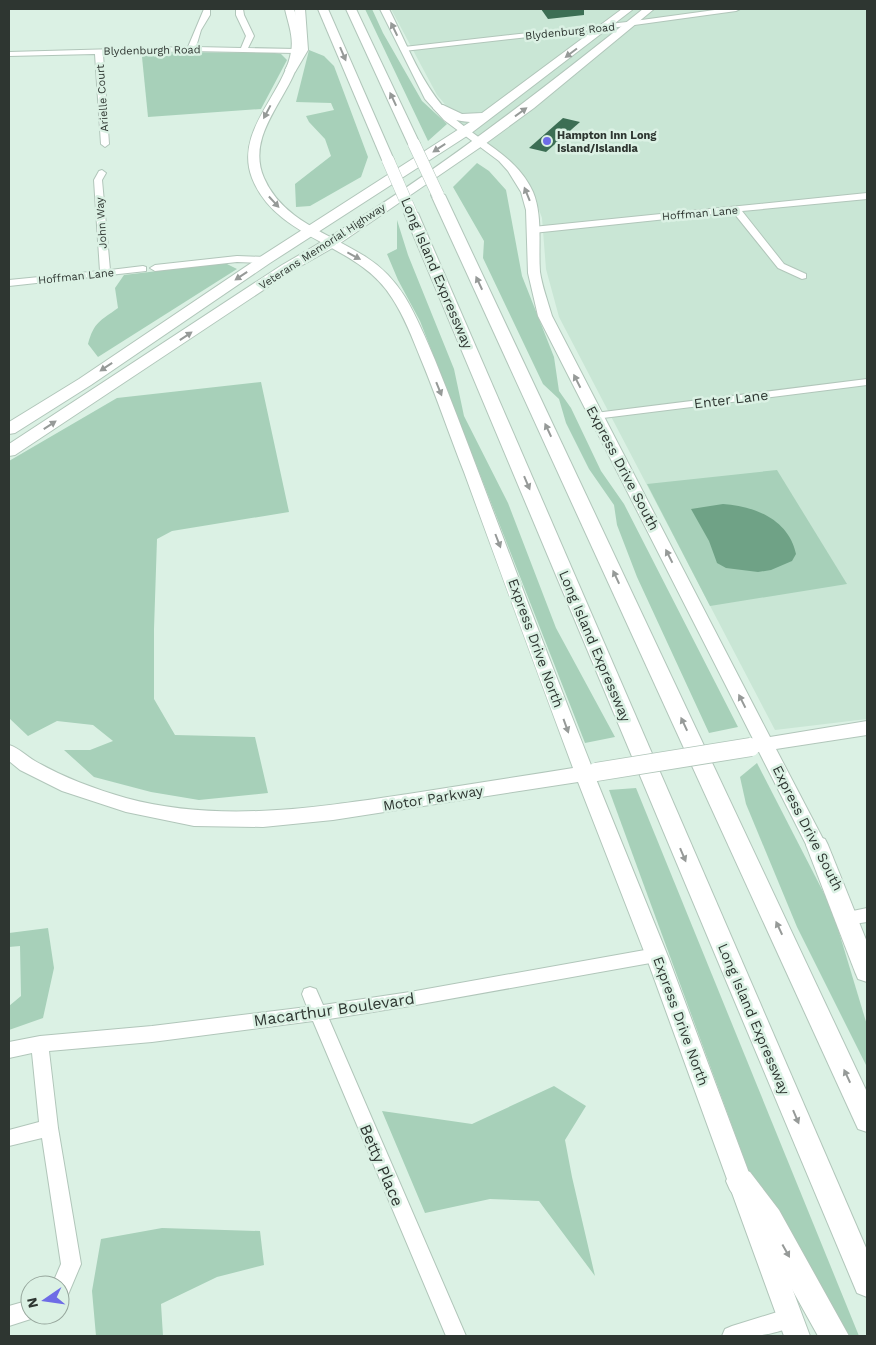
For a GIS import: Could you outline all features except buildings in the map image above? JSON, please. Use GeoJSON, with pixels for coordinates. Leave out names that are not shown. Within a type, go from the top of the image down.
{"type":"FeatureCollection","features":[{"type":"Feature","properties":{"kind":"highway"},"geometry":{"type":"LineString","coordinates":[[291,70],[302,50],[300,9]]}},
{"type":"Feature","properties":{"kind":"highway","name":"Long Island Expressway"},"geometry":{"type":"LineString","coordinates":[[324,9],[867,1283]]}},
{"type":"Feature","properties":{"kind":"highway"},"geometry":{"type":"LineString","coordinates":[[351,9],[867,1120]]}},
{"type":"Feature","properties":{"kind":"highway","name":"Veterans Memorial Highway"},"geometry":{"type":"LineString","coordinates":[[9,428],[50,404],[265,260],[466,131],[628,9]]}},
{"type":"Feature","properties":{"kind":"highway","name":"Veterans Memorial Highway"},"geometry":{"type":"LineString","coordinates":[[9,451],[287,268],[331,243],[481,141],[530,105],[627,24],[649,9]]}},
{"type":"Feature","properties":{"kind":"highway"},"geometry":{"type":"LineString","coordinates":[[439,108],[452,116],[464,119],[486,116]]}},
{"type":"Feature","properties":{"kind":"highway"},"geometry":{"type":"LineString","coordinates":[[816,845],[867,972]]}},
{"type":"Feature","properties":{"kind":"highway"},"geometry":{"type":"LineString","coordinates":[[740,1181],[769,1220],[834,1336]]}},
{"type":"Feature","properties":{"kind":"main road","name":"Express Drive North"},"geometry":{"type":"LineString","coordinates":[[289,9],[296,36],[296,51],[291,70],[258,131],[254,147],[254,165],[260,183],[268,196],[284,212],[379,273],[396,292],[413,326],[590,773],[793,1327]]}},
{"type":"Feature","properties":{"kind":"main road","name":"Express Drive South"},"geometry":{"type":"LineString","coordinates":[[384,9],[426,92],[439,108],[513,169],[527,192],[532,210],[534,273],[545,316],[758,746],[816,845],[861,916],[867,942]]}},
{"type":"Feature","properties":{"kind":"main road","name":"Motor Parkway"},"geometry":{"type":"LineString","coordinates":[[9,752],[27,765],[69,786],[126,805],[194,818],[263,819],[334,813],[867,728]]}},
{"type":"Feature","properties":{"kind":"street"},"geometry":{"type":"LineString","coordinates":[[191,49],[204,21],[206,9]]}},
{"type":"Feature","properties":{"kind":"street"},"geometry":{"type":"LineString","coordinates":[[240,9],[240,15],[250,36],[244,49]]}},
{"type":"Feature","properties":{"kind":"street","name":"Blydenburg Road"},"geometry":{"type":"LineString","coordinates":[[404,49],[627,24],[736,9]]}},
{"type":"Feature","properties":{"kind":"street","name":"Blydenburgh Road"},"geometry":{"type":"LineString","coordinates":[[9,54],[191,49],[296,51]]}},
{"type":"Feature","properties":{"kind":"street","name":"Arielle Court"},"geometry":{"type":"LineString","coordinates":[[100,51],[105,144]]}},
{"type":"Feature","properties":{"kind":"street","name":"John Way"},"geometry":{"type":"LineString","coordinates":[[102,173],[98,180],[104,274]]}},
{"type":"Feature","properties":{"kind":"street","name":"Hoffman Lane"},"geometry":{"type":"LineString","coordinates":[[533,230],[867,196]]}},
{"type":"Feature","properties":{"kind":"street"},"geometry":{"type":"LineString","coordinates":[[736,210],[781,266],[802,276]]}},
{"type":"Feature","properties":{"kind":"street"},"geometry":{"type":"LineString","coordinates":[[155,268],[237,259],[265,260]]}},
{"type":"Feature","properties":{"kind":"street","name":"Hoffman Lane"},"geometry":{"type":"LineString","coordinates":[[9,283],[143,269]]}},
{"type":"Feature","properties":{"kind":"street","name":"Enter Lane"},"geometry":{"type":"LineString","coordinates":[[595,416],[867,382]]}},
{"type":"Feature","properties":{"kind":"street","name":"Macarthur Boulevard"},"geometry":{"type":"LineString","coordinates":[[9,1050],[40,1044],[152,1034],[317,1013],[656,955]]}},
{"type":"Feature","properties":{"kind":"street","name":"Betty Place"},"geometry":{"type":"LineString","coordinates":[[310,994],[456,1336]]}},
{"type":"Feature","properties":{"kind":"street"},"geometry":{"type":"LineString","coordinates":[[40,1044],[49,1128],[71,1264],[66,1275]]}},
{"type":"Feature","properties":{"kind":"street"},"geometry":{"type":"LineString","coordinates":[[9,1138],[49,1128]]}},
{"type":"Feature","properties":{"kind":"street"},"geometry":{"type":"LineString","coordinates":[[732,1336],[793,1327]]}},
{"type":"Feature","properties":{"kind":"shaded area"},"geometry":{"type":"Polygon","coordinates":[[[365,9],[372,9],[383,33],[422,101],[447,124],[428,141],[365,9]]]}},
{"type":"Feature","properties":{"kind":"shaded area"},"geometry":{"type":"Polygon","coordinates":[[[391,9],[867,9],[867,719],[775,730],[559,317],[546,269],[542,218],[530,185],[505,159],[461,123],[437,95],[391,9]]]}},
{"type":"Feature","properties":{"kind":"shaded area"},"geometry":{"type":"Polygon","coordinates":[[[309,50],[324,56],[334,66],[368,157],[361,177],[310,206],[296,207],[295,184],[331,156],[325,139],[309,122],[306,116],[334,110],[331,103],[296,102],[309,50]]]}},
{"type":"Feature","properties":{"kind":"shaded area"},"geometry":{"type":"Polygon","coordinates":[[[149,53],[275,53],[281,54],[287,60],[261,109],[148,117],[142,57],[149,53]]]}},
{"type":"Feature","properties":{"kind":"shaded area"},"geometry":{"type":"Polygon","coordinates":[[[477,163],[489,171],[506,190],[522,276],[554,357],[559,391],[571,408],[601,471],[624,504],[738,727],[709,733],[637,577],[617,525],[614,505],[589,469],[566,423],[559,399],[543,384],[483,258],[484,241],[453,187],[477,163]]]}},
{"type":"Feature","properties":{"kind":"shaded area"},"geometry":{"type":"Polygon","coordinates":[[[397,220],[408,255],[454,369],[464,416],[508,503],[556,628],[615,737],[585,743],[420,321],[398,280],[387,254],[397,249],[397,220]]]}},
{"type":"Feature","properties":{"kind":"shaded area"},"geometry":{"type":"Polygon","coordinates":[[[225,263],[237,269],[98,357],[88,344],[95,326],[118,308],[115,288],[124,275],[225,263]]]}},
{"type":"Feature","properties":{"kind":"shaded area"},"geometry":{"type":"Polygon","coordinates":[[[261,382],[289,512],[172,531],[157,539],[154,699],[175,735],[255,737],[268,793],[199,800],[151,792],[94,777],[64,750],[90,750],[113,741],[93,725],[57,721],[28,736],[9,718],[9,461],[117,398],[261,382]]]}},
{"type":"Feature","properties":{"kind":"shaded area"},"geometry":{"type":"Polygon","coordinates":[[[777,470],[847,584],[710,606],[647,484],[777,470]]]}},
{"type":"Feature","properties":{"kind":"shaded area"},"geometry":{"type":"Polygon","coordinates":[[[723,504],[735,505],[758,512],[778,524],[792,542],[796,554],[792,561],[771,570],[758,572],[726,568],[717,563],[709,541],[691,509],[723,504]]]}},
{"type":"Feature","properties":{"kind":"shaded area"},"geometry":{"type":"Polygon","coordinates":[[[757,763],[832,909],[867,1025],[867,1067],[797,927],[746,804],[740,777],[757,763]]]}},
{"type":"Feature","properties":{"kind":"shaded area"},"geometry":{"type":"Polygon","coordinates":[[[636,788],[859,1336],[849,1336],[753,1183],[609,790],[636,788]]]}},
{"type":"Feature","properties":{"kind":"shaded area"},"geometry":{"type":"Polygon","coordinates":[[[48,928],[54,968],[43,1018],[9,1030],[9,1006],[21,996],[20,946],[9,947],[9,933],[48,928]]]}},
{"type":"Feature","properties":{"kind":"shaded area"},"geometry":{"type":"Polygon","coordinates":[[[554,1086],[586,1106],[565,1140],[595,1276],[539,1201],[490,1199],[425,1213],[382,1111],[472,1124],[554,1086]]]}},
{"type":"Feature","properties":{"kind":"shaded area"},"geometry":{"type":"Polygon","coordinates":[[[162,1228],[260,1231],[264,1265],[217,1277],[161,1304],[163,1336],[96,1336],[92,1291],[101,1239],[162,1228]]]}},
{"type":"Feature","properties":{"kind":"place","name":"Hampton Inn Long Island/Islandia"},"geometry":{"type":"Point","coordinates":[547,141]}}]}
